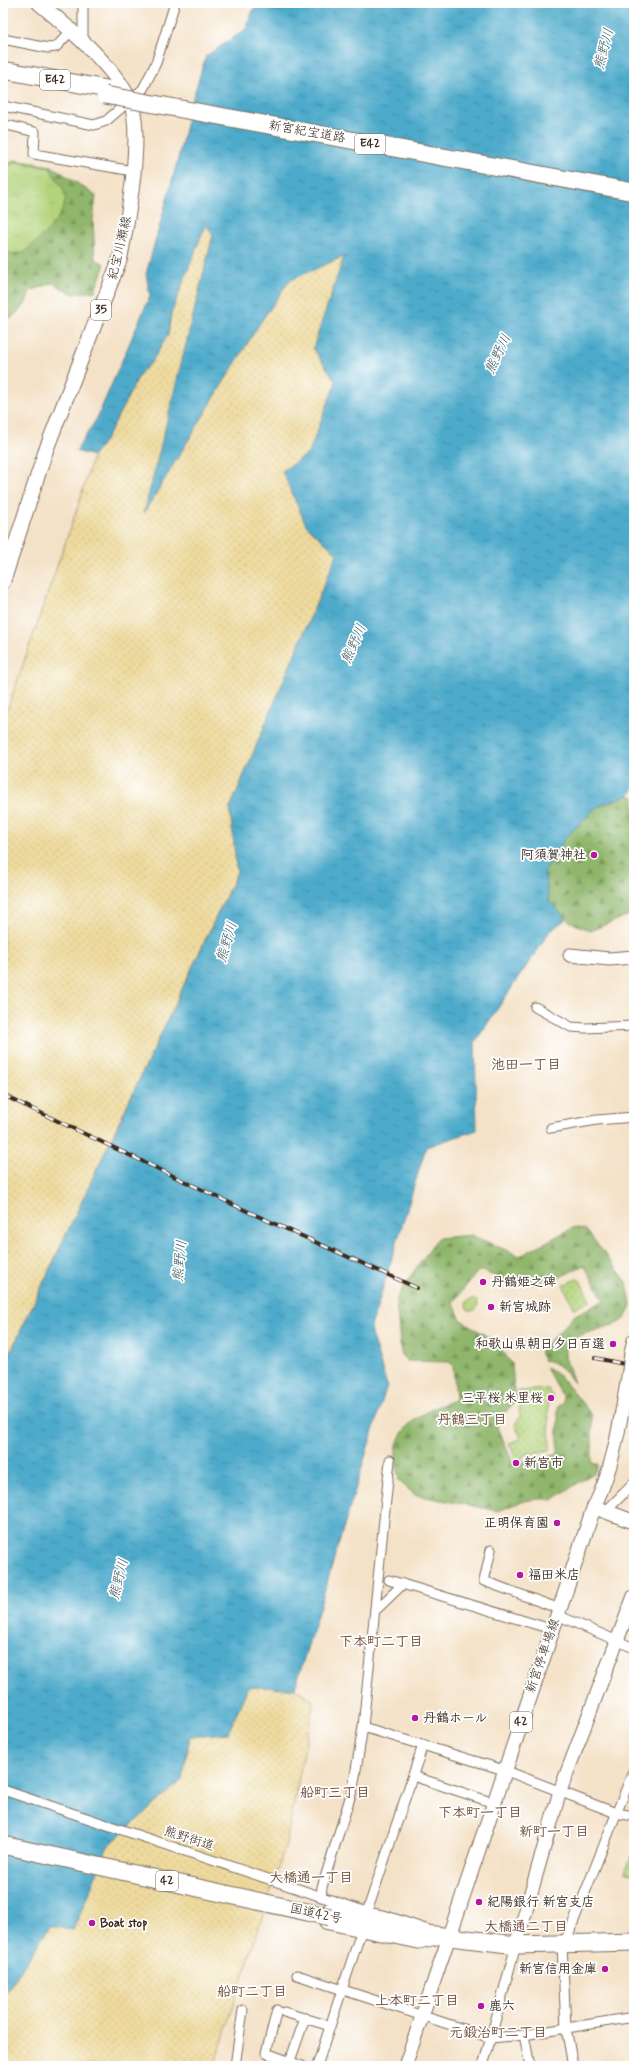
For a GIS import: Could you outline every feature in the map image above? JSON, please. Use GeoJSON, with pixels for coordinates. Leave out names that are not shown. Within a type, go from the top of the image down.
{"type":"FeatureCollection","features":[{"type":"Feature","properties":{"kind":"highway"},"geometry":{"type":"LineString","coordinates":[[3,66],[88,86]]}},
{"type":"Feature","properties":{"kind":"highway","name":"新宮紀宝道路"},"geometry":{"type":"LineString","coordinates":[[3,70],[88,86],[106,92],[634,192]]}},
{"type":"Feature","properties":{"kind":"highway","name":"新宮紀宝道路"},"geometry":{"type":"LineString","coordinates":[[3,77],[106,92],[634,184]]}},
{"type":"Feature","properties":{"kind":"highway","name":"国道42号"},"geometry":{"type":"LineString","coordinates":[[3,1845],[330,1917],[410,1932],[516,1945],[634,1944]]}},
{"type":"Feature","properties":{"kind":"main road","name":"紀宝川瀬線"},"geometry":{"type":"LineString","coordinates":[[3,582],[46,450],[120,259],[133,171],[134,121],[130,101],[111,71],[45,5]]}},
{"type":"Feature","properties":{"kind":"main road"},"geometry":{"type":"LineString","coordinates":[[600,1509],[634,1522]]}},
{"type":"Feature","properties":{"kind":"main road","name":"新宮停車場線"},"geometry":{"type":"LineString","coordinates":[[449,1937],[551,1629],[600,1509]]}},
{"type":"Feature","properties":{"kind":"street"},"geometry":{"type":"LineString","coordinates":[[83,3],[83,43]]}},
{"type":"Feature","properties":{"kind":"street"},"geometry":{"type":"LineString","coordinates":[[3,106],[94,125],[106,122],[122,106],[143,89],[156,63],[175,3]]}},
{"type":"Feature","properties":{"kind":"street"},"geometry":{"type":"LineString","coordinates":[[3,39],[48,48],[56,47],[71,31]]}},
{"type":"Feature","properties":{"kind":"street"},"geometry":{"type":"LineString","coordinates":[[3,124],[35,132],[34,154],[133,171]]}},
{"type":"Feature","properties":{"kind":"street"},"geometry":{"type":"LineString","coordinates":[[570,955],[609,959],[634,957]]}},
{"type":"Feature","properties":{"kind":"street"},"geometry":{"type":"LineString","coordinates":[[535,1007],[571,1027],[585,1028],[634,1026]]}},
{"type":"Feature","properties":{"kind":"street"},"geometry":{"type":"LineString","coordinates":[[551,1128],[598,1120],[634,1117]]}},
{"type":"Feature","properties":{"kind":"street"},"geometry":{"type":"LineString","coordinates":[[600,1509],[605,1481],[630,1392],[629,1370],[633,1347]]}},
{"type":"Feature","properties":{"kind":"street"},"geometry":{"type":"LineString","coordinates":[[319,1896],[353,1788],[363,1728],[377,1609],[390,1460]]}},
{"type":"Feature","properties":{"kind":"street"},"geometry":{"type":"LineString","coordinates":[[600,1509],[634,1483]]}},
{"type":"Feature","properties":{"kind":"street"},"geometry":{"type":"LineString","coordinates":[[491,1550],[484,1581],[558,1612],[634,1648]]}},
{"type":"Feature","properties":{"kind":"street"},"geometry":{"type":"LineString","coordinates":[[389,1580],[551,1629]]}},
{"type":"Feature","properties":{"kind":"street"},"geometry":{"type":"LineString","coordinates":[[377,1609],[403,1584]]}},
{"type":"Feature","properties":{"kind":"street"},"geometry":{"type":"LineString","coordinates":[[483,2066],[560,1791],[634,1596]]}},
{"type":"Feature","properties":{"kind":"street"},"geometry":{"type":"LineString","coordinates":[[363,1728],[504,1770],[616,1813],[634,1816]]}},
{"type":"Feature","properties":{"kind":"street"},"geometry":{"type":"LineString","coordinates":[[367,1912],[423,1745]]}},
{"type":"Feature","properties":{"kind":"street"},"geometry":{"type":"LineString","coordinates":[[573,2066],[566,2028],[562,1945],[634,1768]]}},
{"type":"Feature","properties":{"kind":"street"},"geometry":{"type":"LineString","coordinates":[[413,1776],[494,1803]]}},
{"type":"Feature","properties":{"kind":"street","name":"熊野街道"},"geometry":{"type":"LineString","coordinates":[[3,1790],[367,1912]]}},
{"type":"Feature","properties":{"kind":"street"},"geometry":{"type":"LineString","coordinates":[[328,1908],[357,1913],[367,1912],[387,1916],[449,1937],[419,1944],[325,1924],[323,1921],[328,1908]]}},
{"type":"Feature","properties":{"kind":"street"},"geometry":{"type":"LineString","coordinates":[[317,2066],[361,1932]]}},
{"type":"Feature","properties":{"kind":"street"},"geometry":{"type":"LineString","coordinates":[[405,2066],[449,1937]]}},
{"type":"Feature","properties":{"kind":"street"},"geometry":{"type":"LineString","coordinates":[[297,1975],[422,2017],[491,2038],[524,2035],[634,2017]]}},
{"type":"Feature","properties":{"kind":"street"},"geometry":{"type":"LineString","coordinates":[[236,2066],[243,2010]]}},
{"type":"Feature","properties":{"kind":"street"},"geometry":{"type":"LineString","coordinates":[[302,2066],[266,2052],[280,2011],[330,2026]]}},
{"type":"Feature","properties":{"kind":"street"},"geometry":{"type":"LineString","coordinates":[[290,2061],[305,2018]]}},
{"type":"Feature","properties":{"kind":"street"},"geometry":{"type":"LineString","coordinates":[[524,2035],[530,2066]]}},
{"type":"Feature","properties":{"kind":"green space"},"geometry":{"type":"Polygon","coordinates":[[[15,160],[52,166],[96,196],[93,221],[95,259],[105,264],[95,291],[73,294],[53,283],[30,291],[25,305],[11,318],[3,313],[3,165],[6,166],[15,160]]]}},
{"type":"Feature","properties":{"kind":"green space"},"geometry":{"type":"Polygon","coordinates":[[[15,162],[50,168],[64,192],[65,203],[57,219],[36,242],[23,253],[3,253],[3,168],[15,162]]]}},
{"type":"Feature","properties":{"kind":"green space","name":"阿須賀神社"},"geometry":{"type":"Polygon","coordinates":[[[629,795],[634,797],[634,913],[590,931],[569,921],[549,901],[544,872],[565,838],[598,806],[629,795]]]}},
{"type":"Feature","properties":{"kind":"green space"},"geometry":{"type":"Polygon","coordinates":[[[574,1227],[586,1230],[627,1282],[631,1305],[625,1319],[616,1324],[581,1335],[573,1340],[565,1349],[565,1357],[574,1383],[564,1371],[553,1362],[543,1360],[540,1351],[575,1315],[604,1300],[584,1265],[546,1284],[509,1283],[483,1271],[478,1271],[453,1302],[461,1320],[495,1341],[512,1364],[515,1402],[496,1422],[513,1464],[555,1455],[558,1452],[558,1407],[563,1402],[563,1397],[546,1368],[560,1376],[592,1415],[592,1461],[594,1464],[598,1464],[595,1472],[552,1500],[532,1500],[518,1503],[499,1511],[415,1495],[399,1481],[396,1449],[399,1439],[410,1424],[418,1417],[454,1400],[456,1396],[453,1366],[449,1362],[407,1361],[401,1353],[396,1301],[404,1285],[438,1238],[471,1235],[520,1256],[574,1227]]]}},
{"type":"Feature","properties":{"kind":"green space"},"geometry":{"type":"Polygon","coordinates":[[[579,1278],[590,1301],[574,1308],[563,1285],[579,1278]]]}},
{"type":"Feature","properties":{"kind":"green space"},"geometry":{"type":"Polygon","coordinates":[[[472,1299],[476,1301],[478,1305],[476,1309],[472,1311],[468,1309],[466,1305],[468,1301],[472,1299]]]}},
{"type":"Feature","properties":{"kind":"green space"},"geometry":{"type":"Polygon","coordinates":[[[548,1389],[553,1398],[548,1402],[550,1450],[523,1455],[523,1458],[516,1460],[509,1443],[521,1439],[515,1424],[520,1417],[517,1391],[548,1389]]]}},
{"type":"Feature","properties":{"kind":"green space"},"geometry":{"type":"Polygon","coordinates":[[[632,1854],[634,1855],[634,1875],[625,1872],[632,1854]]]}},
{"type":"Feature","properties":{"kind":"sand"},"geometry":{"type":"Polygon","coordinates":[[[205,216],[213,235],[145,511],[258,326],[289,280],[345,256],[313,348],[336,382],[309,453],[306,525],[337,554],[230,808],[237,872],[12,1349],[3,1364],[3,722],[78,506],[93,456],[106,439],[141,372],[151,363],[168,335],[171,314],[205,216]]]}},
{"type":"Feature","properties":{"kind":"sand"},"geometry":{"type":"Polygon","coordinates":[[[248,1687],[295,1688],[314,1701],[286,1844],[214,2066],[3,2066],[3,1998],[50,1926],[73,1930],[108,1846],[182,1780],[190,1736],[228,1733],[248,1687]]]}},
{"type":"Feature","properties":{"kind":"water","name":"熊野川"},"geometry":{"type":"Polygon","coordinates":[[[256,3],[634,3],[634,789],[629,795],[598,806],[565,838],[544,872],[549,901],[566,919],[550,931],[475,1042],[477,1130],[426,1147],[370,1330],[387,1385],[295,1688],[248,1687],[228,1733],[190,1736],[182,1780],[108,1846],[73,1930],[50,1926],[3,1996],[3,1364],[12,1349],[237,873],[230,808],[337,554],[306,525],[282,471],[309,453],[336,382],[313,348],[344,256],[289,281],[258,326],[144,513],[213,235],[206,224],[171,314],[168,335],[151,363],[141,372],[106,439],[93,456],[76,451],[97,418],[150,296],[146,274],[177,163],[191,104],[206,56],[245,30],[256,3]]]}},
{"type":"Feature","properties":{"kind":"railway"},"geometry":{"type":"LineString","coordinates":[[3,1095],[251,1213],[417,1288]]}},
{"type":"Feature","properties":{"kind":"railway"},"geometry":{"type":"LineString","coordinates":[[595,1358],[634,1366]]}},
{"type":"Feature","properties":{"kind":"place","name":"阿須賀神社"},"geometry":{"type":"Point","coordinates":[594,855]}},
{"type":"Feature","properties":{"kind":"place","name":"丹鶴姫之碑"},"geometry":{"type":"Point","coordinates":[483,1282]}},
{"type":"Feature","properties":{"kind":"place","name":"新宮城跡"},"geometry":{"type":"Point","coordinates":[491,1307]}},
{"type":"Feature","properties":{"kind":"place","name":"和歌山県朝日夕日百選"},"geometry":{"type":"Point","coordinates":[613,1344]}},
{"type":"Feature","properties":{"kind":"place","name":"三平桜 米里桜"},"geometry":{"type":"Point","coordinates":[551,1398]}},
{"type":"Feature","properties":{"kind":"place","name":"新宮市"},"geometry":{"type":"Point","coordinates":[516,1463]}},
{"type":"Feature","properties":{"kind":"place","name":"正明保育園"},"geometry":{"type":"Point","coordinates":[557,1523]}},
{"type":"Feature","properties":{"kind":"place","name":"福田米店"},"geometry":{"type":"Point","coordinates":[520,1575]}},
{"type":"Feature","properties":{"kind":"place","name":"丹鶴ホール"},"geometry":{"type":"Point","coordinates":[415,1718]}},
{"type":"Feature","properties":{"kind":"place","name":"紀陽銀行 新宮支店"},"geometry":{"type":"Point","coordinates":[479,1902]}},
{"type":"Feature","properties":{"kind":"place","name":"Boat stop"},"geometry":{"type":"Point","coordinates":[92,1923]}},
{"type":"Feature","properties":{"kind":"place","name":"新宮信用金庫"},"geometry":{"type":"Point","coordinates":[605,1969]}},
{"type":"Feature","properties":{"kind":"place","name":"鹿六"},"geometry":{"type":"Point","coordinates":[481,2006]}},
{"type":"Feature","properties":{"kind":"district","name":"池田一丁目"},"geometry":{"type":"Point","coordinates":[526,1065]}},
{"type":"Feature","properties":{"kind":"district","name":"丹鶴三丁目"},"geometry":{"type":"Point","coordinates":[472,1420]}},
{"type":"Feature","properties":{"kind":"district","name":"下本町二丁目"},"geometry":{"type":"Point","coordinates":[381,1642]}},
{"type":"Feature","properties":{"kind":"district","name":"船町三丁目"},"geometry":{"type":"Point","coordinates":[335,1793]}},
{"type":"Feature","properties":{"kind":"district","name":"下本町一丁目"},"geometry":{"type":"Point","coordinates":[480,1813]}},
{"type":"Feature","properties":{"kind":"district","name":"新町一丁目"},"geometry":{"type":"Point","coordinates":[554,1832]}},
{"type":"Feature","properties":{"kind":"district","name":"大橋通一丁目"},"geometry":{"type":"Point","coordinates":[311,1878]}},
{"type":"Feature","properties":{"kind":"district","name":"大橋通二丁目"},"geometry":{"type":"Point","coordinates":[526,1927]}},
{"type":"Feature","properties":{"kind":"district","name":"船町二丁目"},"geometry":{"type":"Point","coordinates":[252,1992]}},
{"type":"Feature","properties":{"kind":"district","name":"上本町二丁目"},"geometry":{"type":"Point","coordinates":[417,2001]}},
{"type":"Feature","properties":{"kind":"district","name":"元鍛治町二丁目"},"geometry":{"type":"Point","coordinates":[498,2033]}}]}
